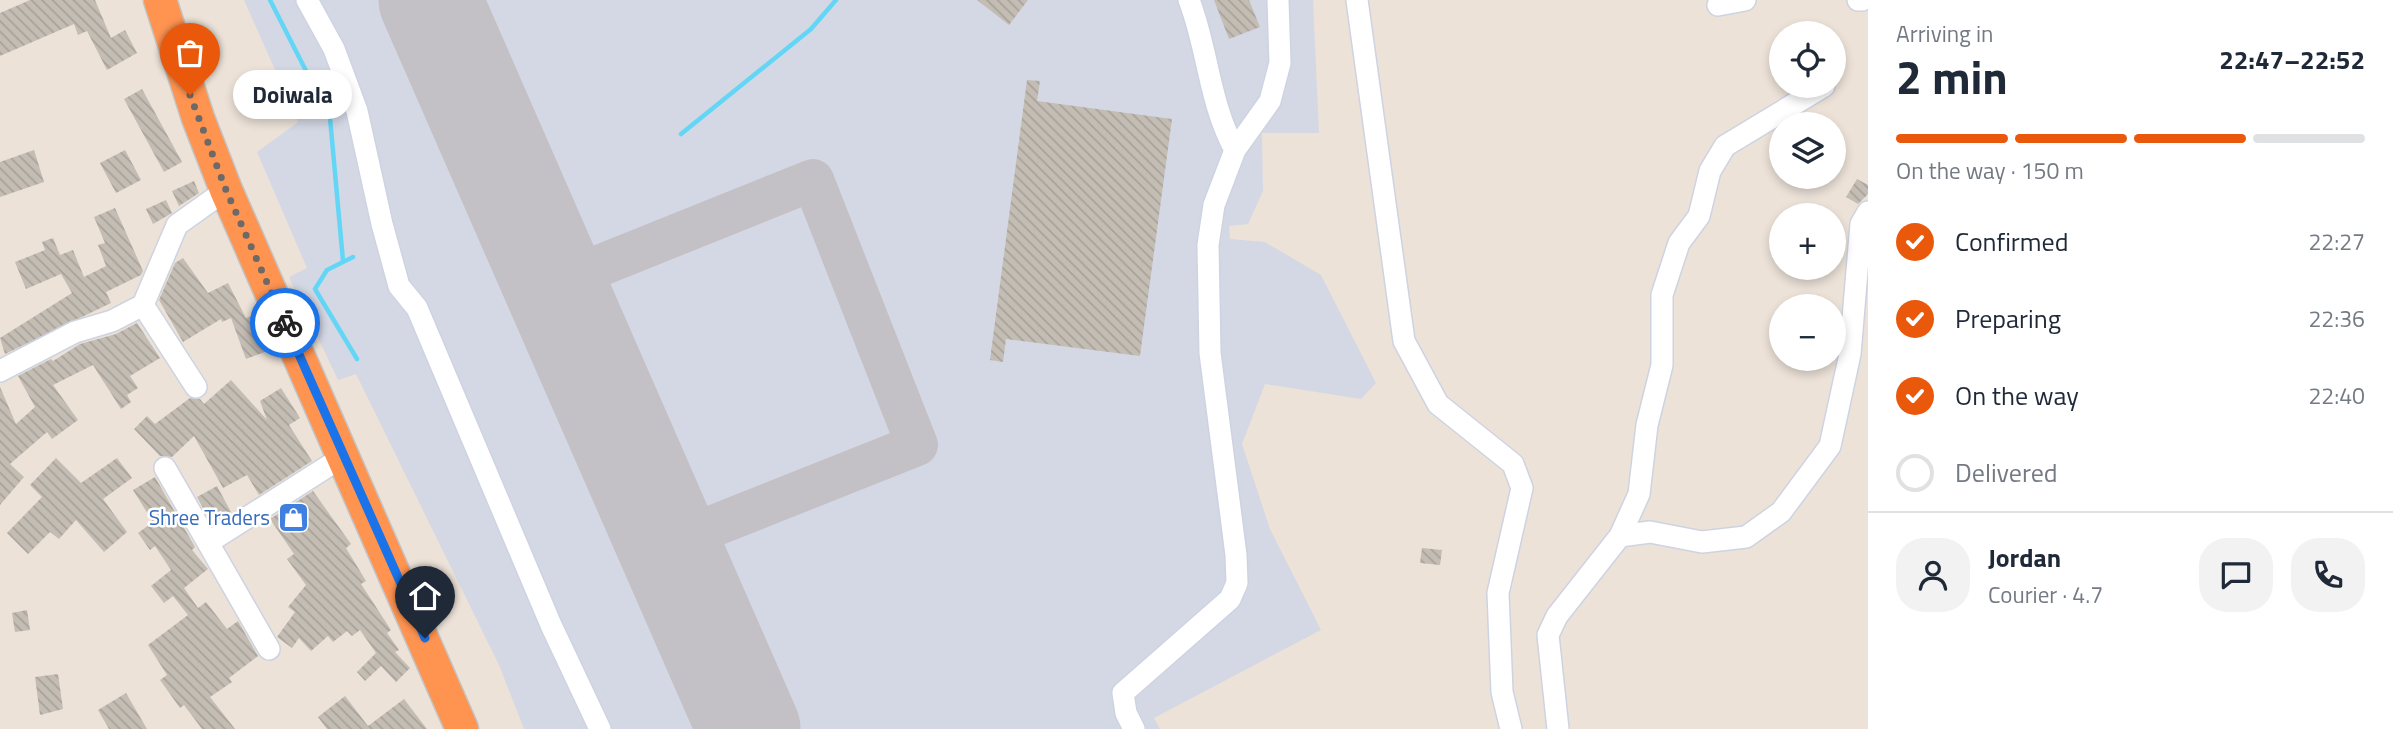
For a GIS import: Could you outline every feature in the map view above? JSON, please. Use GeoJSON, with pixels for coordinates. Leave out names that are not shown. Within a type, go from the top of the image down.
{"type":"FeatureCollection","features":[{"type":"Feature","properties":{"kind":"highway"},"geometry":{"type":"LineString","coordinates":[[160,0],[198,118],[226,190],[463,729]]}},
{"type":"Feature","properties":{"kind":"street"},"geometry":{"type":"LineString","coordinates":[[307,0],[334,49],[357,111],[399,286],[417,309],[551,625],[600,729]]}},
{"type":"Feature","properties":{"kind":"street"},"geometry":{"type":"LineString","coordinates":[[1189,0],[1202,32],[1220,122],[1235,150]]}},
{"type":"Feature","properties":{"kind":"street"},"geometry":{"type":"LineString","coordinates":[[1134,729],[1126,713],[1123,693],[1230,599],[1237,583],[1236,555],[1210,353],[1208,245],[1214,205],[1235,150],[1270,101],[1280,63],[1278,0]]}},
{"type":"Feature","properties":{"kind":"street"},"geometry":{"type":"LineString","coordinates":[[1357,0],[1404,341],[1438,404],[1513,464],[1522,488],[1499,593],[1502,692],[1511,729]]}},
{"type":"Feature","properties":{"kind":"street"},"geometry":{"type":"LineString","coordinates":[[1718,5],[1745,0]]}},
{"type":"Feature","properties":{"kind":"street"},"geometry":{"type":"LineString","coordinates":[[1558,729],[1548,635],[1557,616],[1620,536],[1639,494],[1647,425],[1662,365],[1662,295],[1679,243],[1699,216],[1710,171],[1725,146],[1804,98]]}},
{"type":"Feature","properties":{"kind":"street"},"geometry":{"type":"LineString","coordinates":[[0,371],[75,332],[112,321],[143,305],[177,225],[226,190]]}},
{"type":"Feature","properties":{"kind":"street"},"geometry":{"type":"LineString","coordinates":[[1620,536],[1650,532],[1702,542],[1746,537],[1780,512],[1830,446],[1850,355],[1861,224],[1868,212]]}},
{"type":"Feature","properties":{"kind":"street"},"geometry":{"type":"LineString","coordinates":[[143,305],[196,387]]}},
{"type":"Feature","properties":{"kind":"street"},"geometry":{"type":"LineString","coordinates":[[209,542],[344,456]]}},
{"type":"Feature","properties":{"kind":"street"},"geometry":{"type":"LineString","coordinates":[[165,468],[269,649]]}},
{"type":"Feature","properties":{"kind":"shaded area"},"geometry":{"type":"Polygon","coordinates":[[[244,0],[1313,0],[1319,133],[1262,133],[1263,191],[1248,224],[1229,226],[1230,239],[1265,242],[1321,275],[1376,383],[1361,399],[1265,384],[1242,444],[1270,529],[1321,630],[1154,718],[1160,729],[524,729],[499,665],[356,374],[338,380],[289,277],[307,268],[257,152],[298,122],[244,0]]]}},
{"type":"Feature","properties":{"kind":"building"},"geometry":{"type":"Polygon","coordinates":[[[30,0],[95,0],[111,38],[125,30],[137,53],[107,70],[87,31],[78,35],[74,24],[0,56],[0,13],[30,0]]]}},
{"type":"Feature","properties":{"kind":"building"},"geometry":{"type":"Polygon","coordinates":[[[977,0],[1028,0],[1009,25],[977,0]]]}},
{"type":"Feature","properties":{"kind":"building"},"geometry":{"type":"Polygon","coordinates":[[[1214,0],[1249,0],[1260,27],[1229,39],[1214,0]]]}},
{"type":"Feature","properties":{"kind":"building"},"geometry":{"type":"Polygon","coordinates":[[[1027,80],[1040,81],[1037,101],[1172,119],[1140,356],[1006,339],[1003,362],[990,360],[1027,80]]]}},
{"type":"Feature","properties":{"kind":"building"},"geometry":{"type":"Polygon","coordinates":[[[142,89],[182,162],[164,172],[124,99],[142,89]]]}},
{"type":"Feature","properties":{"kind":"building"},"geometry":{"type":"Polygon","coordinates":[[[34,150],[44,182],[0,197],[0,162],[34,150]]]}},
{"type":"Feature","properties":{"kind":"building"},"geometry":{"type":"Polygon","coordinates":[[[125,150],[141,180],[116,193],[100,163],[125,150]]]}},
{"type":"Feature","properties":{"kind":"building"},"geometry":{"type":"Polygon","coordinates":[[[1857,179],[1868,185],[1868,194],[1858,204],[1846,197],[1857,179]]]}},
{"type":"Feature","properties":{"kind":"building"},"geometry":{"type":"Polygon","coordinates":[[[194,181],[199,193],[179,206],[172,191],[194,181]]]}},
{"type":"Feature","properties":{"kind":"building"},"geometry":{"type":"Polygon","coordinates":[[[166,200],[172,213],[153,224],[146,209],[166,200]]]}},
{"type":"Feature","properties":{"kind":"building"},"geometry":{"type":"Polygon","coordinates":[[[115,208],[143,271],[141,275],[106,292],[111,303],[5,354],[0,338],[72,293],[61,274],[26,289],[15,262],[45,250],[42,242],[53,238],[60,255],[73,250],[84,277],[106,266],[98,245],[105,243],[94,217],[115,208]]]}},
{"type":"Feature","properties":{"kind":"building"},"geometry":{"type":"Polygon","coordinates":[[[183,258],[208,293],[228,283],[246,318],[257,314],[270,350],[246,359],[231,318],[222,322],[221,319],[183,342],[159,300],[175,263],[183,258]]]}},
{"type":"Feature","properties":{"kind":"building"},"geometry":{"type":"Polygon","coordinates":[[[137,323],[160,358],[130,376],[138,388],[127,395],[131,402],[121,409],[93,365],[53,385],[78,420],[52,439],[47,432],[10,464],[24,477],[0,505],[0,387],[16,424],[35,407],[18,376],[51,359],[53,361],[80,344],[116,334],[137,323]]]}},
{"type":"Feature","properties":{"kind":"building"},"geometry":{"type":"Polygon","coordinates":[[[231,380],[267,420],[260,401],[281,388],[300,418],[289,425],[312,461],[259,495],[247,475],[223,488],[194,436],[172,457],[160,456],[134,429],[147,416],[155,424],[190,398],[200,399],[204,404],[231,380]]]}},
{"type":"Feature","properties":{"kind":"building"},"geometry":{"type":"Polygon","coordinates":[[[56,458],[81,483],[117,458],[132,478],[103,499],[127,532],[104,552],[76,520],[59,539],[50,532],[28,554],[7,533],[42,497],[30,485],[56,458]]]}},
{"type":"Feature","properties":{"kind":"building"},"geometry":{"type":"Polygon","coordinates":[[[155,477],[195,547],[192,550],[208,569],[184,588],[198,608],[206,602],[227,629],[238,621],[258,656],[229,678],[232,682],[210,697],[235,729],[202,729],[184,705],[180,708],[160,680],[167,675],[148,645],[188,615],[173,596],[164,603],[151,586],[171,570],[155,546],[150,550],[138,533],[153,522],[133,490],[155,477]]]}},
{"type":"Feature","properties":{"kind":"building"},"geometry":{"type":"Polygon","coordinates":[[[217,486],[231,512],[212,524],[197,497],[217,486]]]}},
{"type":"Feature","properties":{"kind":"building"},"geometry":{"type":"Polygon","coordinates":[[[313,491],[351,544],[346,548],[366,581],[361,584],[391,630],[387,633],[399,650],[395,652],[410,668],[396,682],[381,666],[365,681],[357,672],[376,653],[360,630],[352,636],[347,631],[333,642],[328,636],[311,651],[299,638],[292,648],[277,637],[295,612],[288,607],[306,585],[287,559],[294,554],[270,519],[313,491]]]}},
{"type":"Feature","properties":{"kind":"building"},"geometry":{"type":"Polygon","coordinates":[[[1422,548],[1442,550],[1440,565],[1420,563],[1422,548]]]}},
{"type":"Feature","properties":{"kind":"building"},"geometry":{"type":"Polygon","coordinates":[[[27,610],[30,630],[15,632],[12,613],[27,610]]]}},
{"type":"Feature","properties":{"kind":"building"},"geometry":{"type":"Polygon","coordinates":[[[58,674],[63,709],[40,715],[35,677],[58,674]]]}},
{"type":"Feature","properties":{"kind":"building"},"geometry":{"type":"Polygon","coordinates":[[[126,693],[147,729],[109,729],[98,710],[126,693]]]}},
{"type":"Feature","properties":{"kind":"building"},"geometry":{"type":"Polygon","coordinates":[[[345,696],[368,726],[404,699],[427,729],[327,729],[318,717],[345,696]]]}},
{"type":"Feature","properties":{"kind":"waterway"},"geometry":{"type":"LineString","coordinates":[[270,0],[330,118],[343,261]]}},
{"type":"Feature","properties":{"kind":"waterway"},"geometry":{"type":"LineString","coordinates":[[681,134],[811,29],[836,0]]}},
{"type":"Feature","properties":{"kind":"waterway"},"geometry":{"type":"LineString","coordinates":[[353,257],[327,270],[315,289],[357,359]]}},
{"type":"Feature","properties":{"kind":"taxiway"},"geometry":{"type":"LineString","coordinates":[[554,284],[813,180],[917,445],[668,544]]}},
{"type":"Feature","properties":{"kind":"runway"},"geometry":{"type":"LineString","coordinates":[[430,0],[749,729]]}},
{"type":"Feature","properties":{"kind":"way so far"},"geometry":{"type":"LineString","coordinates":[[190,95],[226,190],[285,323]]}},
{"type":"Feature","properties":{"kind":"place","name":"Doiwala"},"geometry":{"type":"Point","coordinates":[190,95]}},
{"type":"Feature","properties":{"kind":"place","name":"Shree Traders"},"geometry":{"type":"Point","coordinates":[293,518]}},
{"type":"Feature","properties":{"kind":"route"},"geometry":{"type":"LineString","coordinates":[[285,323],[425,638]]}}]}
